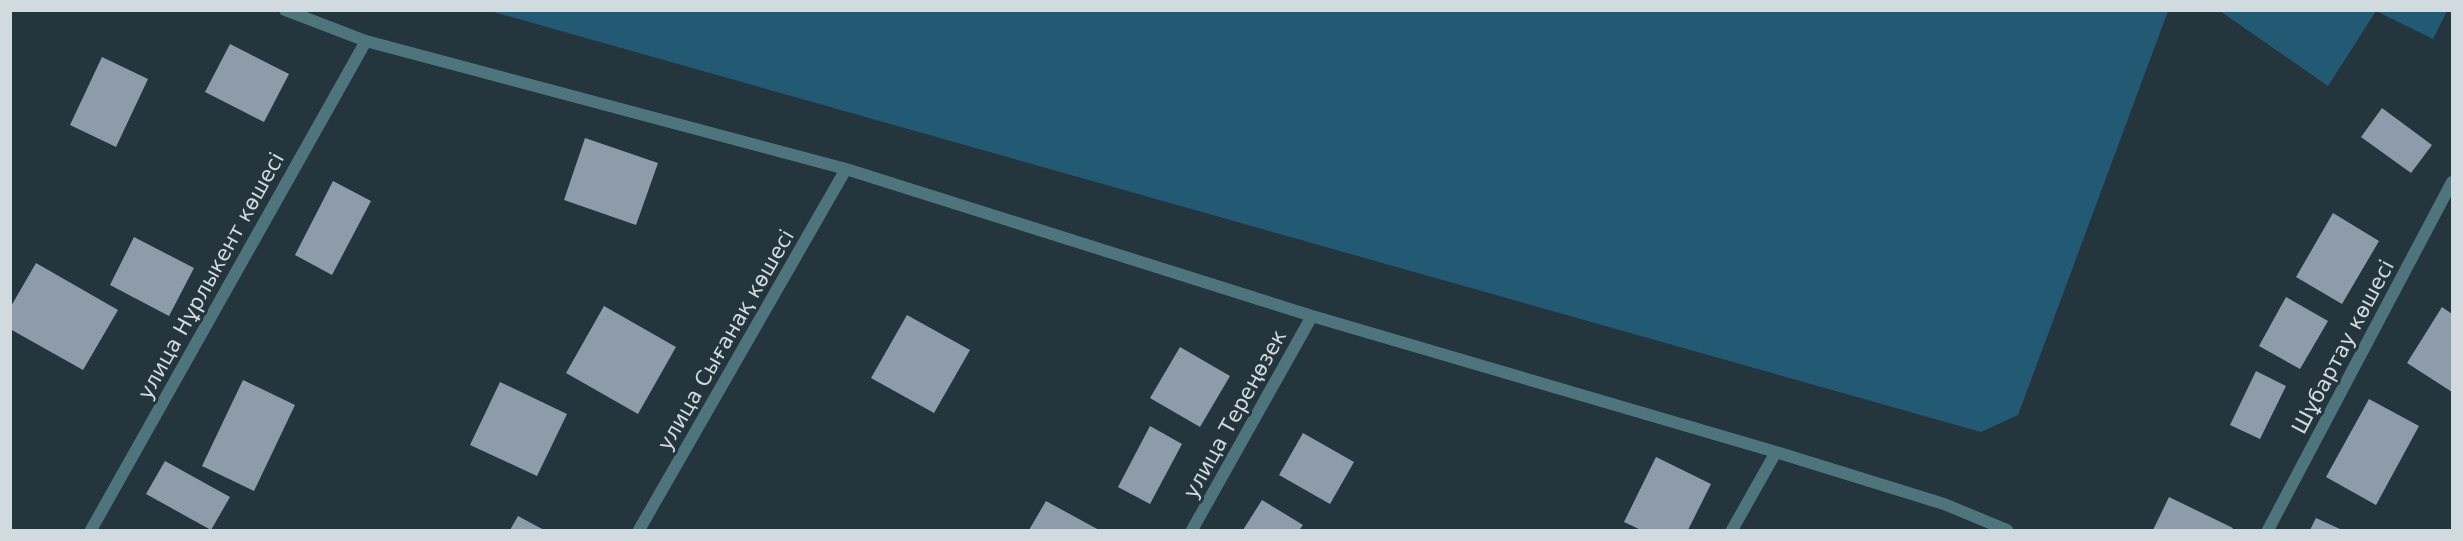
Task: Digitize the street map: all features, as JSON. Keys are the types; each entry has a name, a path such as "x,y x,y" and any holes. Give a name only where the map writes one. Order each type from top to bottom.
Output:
{"street":[{"path":"285,10 366,41 846,169 1312,316 1776,452 1944,504 2007,531"},
{"name":"улица Нұрлыкент көшесі","path":"91,531 366,41"},
{"name":"улица Сығанақ көшесі","path":"639,531 846,169"},
{"name":"Шұбартау көшесі","path":"2268,531 2452,182"},
{"name":"улица Тереңөзек","path":"1192,531 1312,316"},
{"path":"1732,531 1776,452"}],"shaded area":[{"path":"2168,10 2018,415 1981,432 490,11"},
{"path":"2220,11 2376,11 2328,86"},
{"path":"2376,11 2447,11 2433,39"}],"building":[{"path":"230,44 289,74 264,122 205,92"},
{"path":"102,57 148,79 116,147 70,125"},
{"path":"2382,108 2432,145 2411,173 2361,137"},
{"path":"585,138 658,163 636,225 564,200"},
{"path":"333,181 371,201 332,275 295,255"},
{"path":"2333,213 2379,241 2342,304 2296,277"},
{"path":"134,237 194,268 169,316 110,285"},
{"path":"36,263 118,310 83,370 10,329 10,308"},
{"path":"2286,297 2328,321 2300,369 2259,346"},
{"path":"604,306 676,347 638,414 566,373"},
{"path":"2442,307 2452,314 2452,392 2407,363"},
{"path":"907,315 970,350 934,413 871,378"},
{"path":"1180,347 1230,376 1200,427 1150,398"},
{"path":"2256,371 2286,386 2260,439 2230,425"},
{"path":"243,380 295,405 254,491 202,466"},
{"path":"500,382 567,414 537,476 470,445"},
{"path":"2369,399 2419,426 2376,505 2326,477"},
{"path":"1150,426 1182,444 1150,504 1118,487"},
{"path":"1303,433 1354,462 1330,504 1279,475"},
{"path":"1656,457 1711,484 1688,530 1641,530 1624,522"},
{"path":"165,461 230,497 211,530 146,494"},
{"path":"2169,497 2233,528 2232,530 2153,530"},
{"path":"1262,500 1303,525 1299,530 1243,530"},
{"path":"1046,501 1099,530 1029,530"},
{"path":"518,516 544,530 510,530"},
{"path":"2316,518 2342,530 2310,530"}]}
